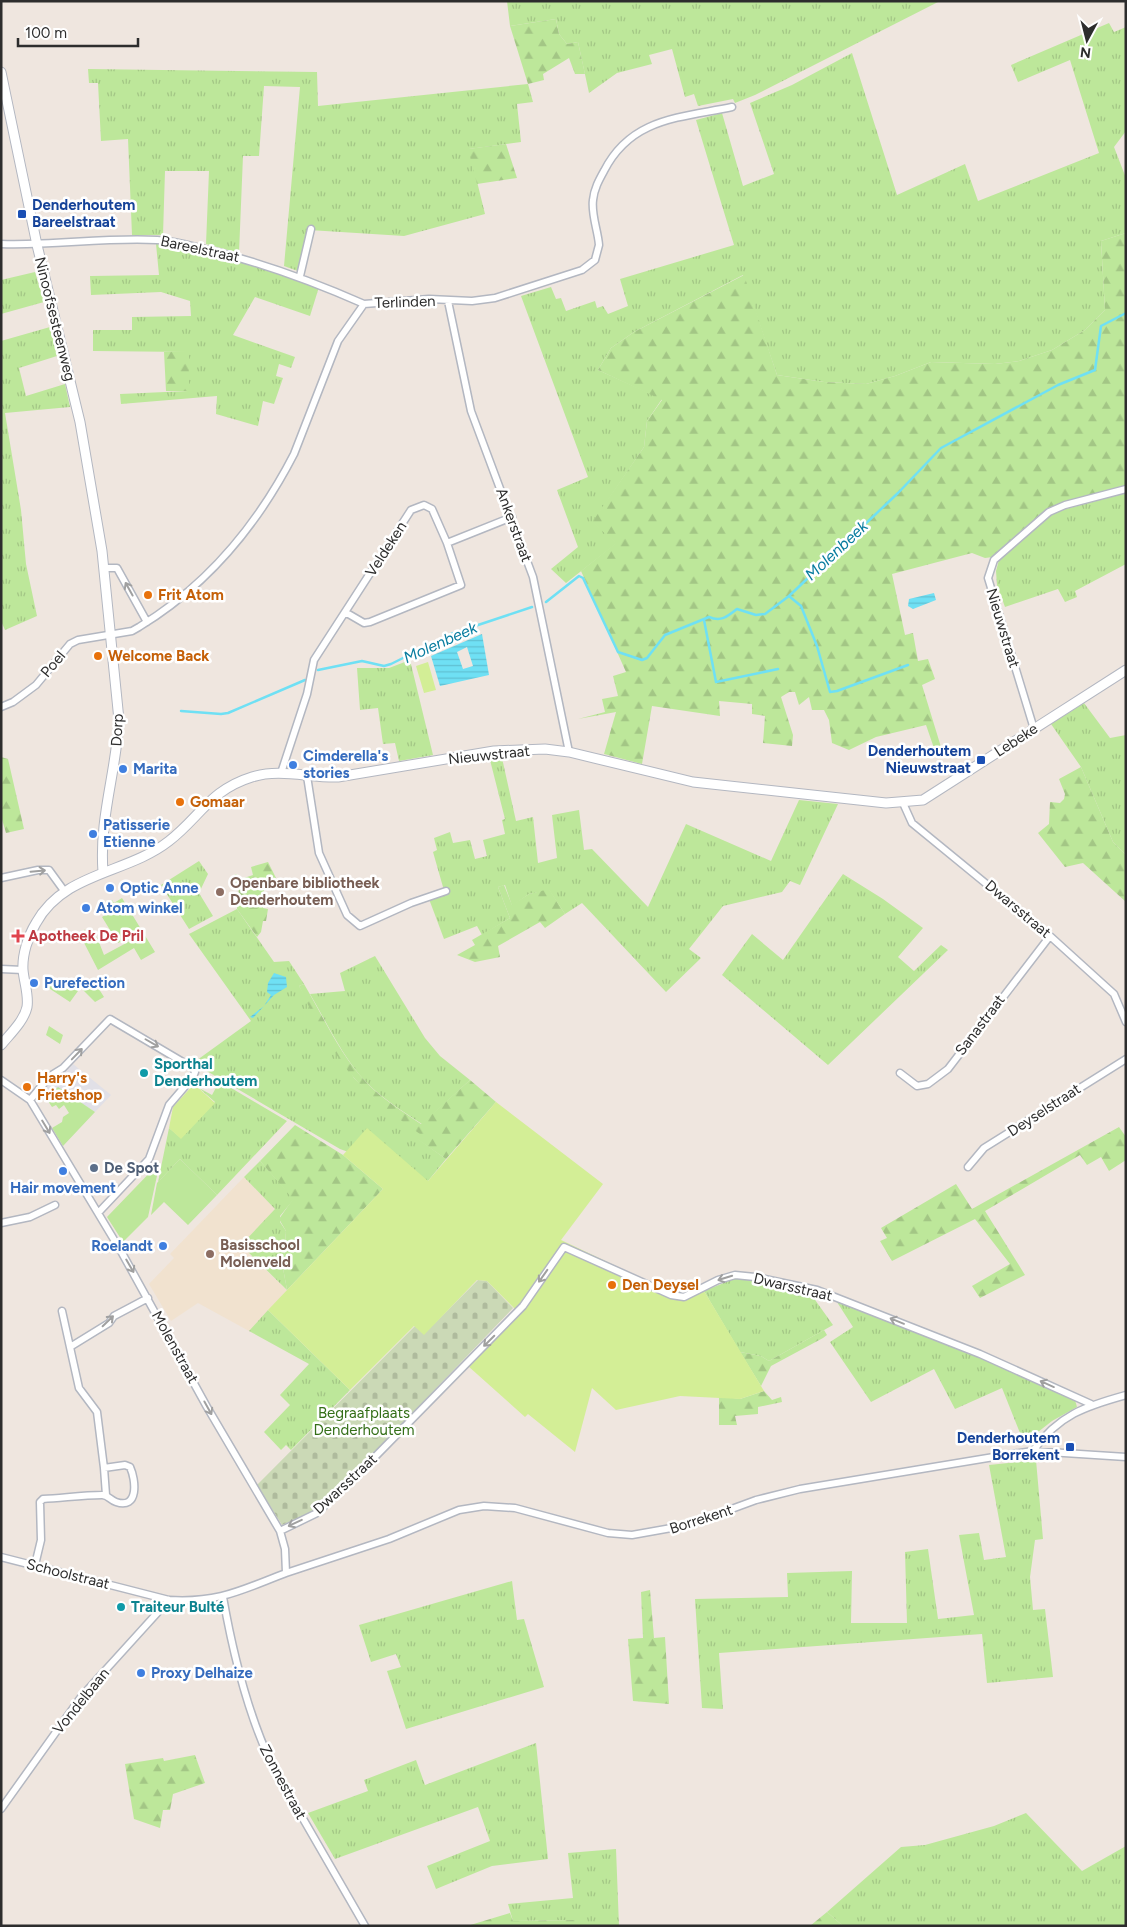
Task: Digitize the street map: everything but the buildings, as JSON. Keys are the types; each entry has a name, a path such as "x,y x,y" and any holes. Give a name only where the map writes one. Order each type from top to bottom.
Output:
{"street":[{"name":"Ninoofsesteenweg","path":"1,72 37,246 80,422 104,568 111,634"},
{"name":"Terlinden","path":"111,634 132,630 147,622 204,577 235,546 254,522 294,454 338,341 364,304 429,299 448,301 495,298 549,282 592,265 599,252 599,245 592,199 596,186 612,156 625,140 656,124 732,107"},
{"path":"300,276 311,229"},
{"name":"Bareelstraat","path":"1,244 37,246 61,242 172,241 256,262 300,276 364,304"},
{"name":"Ankerstraat","path":"448,301 471,411 533,577 569,752"},
{"name":"Nieuwstraat","path":"1034,729 988,578 994,560 1049,512 1065,505 1126,489"},
{"name":"Veldeken","path":"281,773 307,694 314,660 345,612 411,510 424,505 432,509 462,585 370,622 364,623 345,612"},
{"path":"447,543 512,517"},
{"path":"104,568 117,568 147,622"},
{"name":"Poel","path":"1,707 13,702 36,685 70,644 111,634"},
{"name":"Dorp","path":"103,872 102,840 104,811 118,742 119,720 111,634"},
{"name":"Lebeke","path":"903,803 923,800 1126,670"},
{"name":"Nieuwstraat","path":"103,872 148,854 169,841 208,801 230,786 251,777 281,773 338,777 516,749 569,752 693,782 903,803"},
{"path":"307,776 322,864 347,916 353,921 360,926 411,903 446,891"},
{"name":"Dwarsstraat","path":"903,803 912,823 1050,936 1114,994 1126,1022"},
{"path":"1,878 38,870 49,870 65,892"},
{"path":"1,1045 19,1022 27,1007 23,970 25,953 35,923 47,908 65,892 103,872"},
{"name":"Sanastraat","path":"900,1073 917,1086 928,1084 948,1069 1050,936"},
{"path":"1,969 23,970"},
{"path":"30,1100 50,1076 63,1068 110,1019 193,1068 195,1072 193,1077 169,1105 149,1159 98,1212"},
{"name":"Deyselstraat","path":"968,1168 984,1148 1126,1058"},
{"name":"Molenstraat","path":"1,1080 30,1100 148,1298 207,1407 280,1531 285,1549 286,1573"},
{"path":"1,1223 30,1217 55,1205"},
{"name":"Dwarsstraat","path":"280,1531 317,1513 359,1473 523,1306 564,1247 671,1295 684,1297 718,1280 735,1275 755,1277 817,1290 980,1354 1091,1404"},
{"path":"70,1347 109,1323 114,1316 148,1298"},
{"path":"62,1311 79,1388 97,1412 106,1495"},
{"path":"1034,1450 1046,1432 1091,1404 1126,1396"},
{"name":"Borrekent","path":"286,1573 388,1539 468,1508 484,1506 515,1508 608,1533 632,1535 688,1526 756,1500 800,1489 1034,1450 1126,1457"},
{"path":"35,1566 41,1540 40,1502 43,1499 106,1495 117,1503 126,1503 132,1499 135,1492 134,1475 130,1467 125,1465 104,1468"},
{"name":"Schoolstraat","path":"1,1557 169,1600 196,1601 223,1597"},
{"path":"223,1597 286,1573"},
{"name":"Zonnestraat","path":"223,1597 235,1660 261,1741 272,1765 365,1926"},
{"name":"Vondelbaan","path":"1,1809 81,1697 169,1600"}],"shaded area":[{"path":"73,1064 111,1095 95,1112 58,1088 46,1098 42,1092 53,1080 57,1082"},
{"name":"Basisschool Molenveld","path":"244,1177 275,1209 249,1254 287,1290 249,1331 198,1303 171,1321 149,1284 174,1258 170,1254"}],"green space":[{"path":"507,1 940,1 755,95 735,103 733,99 698,106 694,94 685,97 672,49 649,55 652,64 617,73 589,93 578,42 567,44 559,34 556,19 510,26"},
{"path":"556,19 559,34 567,44 578,42 585,74 575,74 569,58 543,74 544,80 528,84 510,26"},
{"path":"1109,23 1114,32 1126,27 1126,131 1114,147 1126,178 1126,233 1101,241 1105,310 1085,330 1052,350 1019,361 995,364 931,362 895,376 866,384 824,382 777,375 743,275 634,332 611,348 598,370 662,399 647,421 644,447 593,522 617,543 566,583 551,569 578,547 557,490 588,477 521,296 551,287 556,299 561,298 566,311 595,301 597,308 603,306 608,314 628,306 620,279 734,245 696,120 722,113 743,186 774,174 750,103 792,85 852,53 897,195 965,164 978,201 1099,153 1070,60 1018,82 1011,65"},
{"path":"88,69 317,72 318,106 528,84 533,102 517,104 521,142 469,149 485,214 404,236 309,230 298,271 284,266 300,87 264,86 259,156 243,156 239,253 206,244 209,171 165,171 163,235 132,235 128,139 101,141 98,83 89,83"},
{"path":"506,144 517,178 477,184 468,149"},
{"path":"1126,233 1126,486 1052,507 1020,532 993,557 985,558 972,553 892,574 905,635 913,633 918,661 928,659 935,679 922,685 941,747 935,751 926,725 876,737 849,750 832,743 829,720 824,710 812,710 809,697 799,705 795,692 789,692 781,697 793,735 792,746 763,743 765,716 752,714 752,704 719,701 720,716 652,706 642,764 604,754 616,712 578,719 605,712 602,699 618,696 613,676 626,672 581,571 616,543 592,522 644,447 647,421 662,400 598,370 611,348 634,332 744,275 777,375 824,382 866,384 895,376 931,362 995,364 1019,361 1052,350 1085,330 1105,310 1101,241"},
{"path":"156,244 198,251 239,261 319,287 310,316 255,297 233,335 295,357 291,368 279,364 276,376 283,378 274,404 263,401 258,426 216,414 217,396 121,404 120,394 188,391 189,352 93,351 93,330 132,330 132,317 191,316 190,301 161,292 91,295 90,276 159,275"},
{"path":"35,272 44,302 1,314 1,280"},
{"path":"50,327 57,356 19,368 26,396 65,384 70,407 5,413 21,510 26,564 37,616 5,630 1,621 1,341"},
{"path":"189,351 189,391 166,391 164,352"},
{"path":"1126,493 1126,564 1075,591 1077,597 1065,602 1058,589 1005,607 997,585 996,571 999,560 1009,550 1047,516 1062,510"},
{"path":"410,660 433,755 399,761 395,743 383,744 378,708 360,710 357,668 389,668"},
{"path":"428,662 436,690 424,693 416,666"},
{"path":"1084,703 1110,738 1126,735 1126,855 1113,842 1081,767 1051,724"},
{"path":"1,757 8,759 24,829 6,833 1,816"},
{"path":"502,758 516,821 533,817 538,863 557,858 552,815 579,810 584,850 592,849 648,907 686,824 771,861 799,800 838,804 800,885 790,881 782,892 723,906 689,949 701,958 666,992 582,903 565,914 549,890 529,894 512,906 505,885 498,887 510,918 482,935 477,926 444,939 429,899 445,894 433,852 437,850 434,838 450,832 453,843 470,840 475,859 487,856 483,840 505,834 502,820 505,819 490,760"},
{"path":"1081,767 1113,842 1126,855 1126,902 1083,863 1065,867 1038,833 1049,824 1050,802 1060,803 1064,799 1065,794 1059,779"},
{"path":"199,861 208,874 199,893 213,916 189,929 161,885"},
{"path":"268,862 276,878 267,882 262,896 263,908 268,909 266,921 263,921 261,932 257,937 237,909 239,886 232,876 236,874 241,879 253,875 251,867"},
{"path":"843,874 883,899 923,928 898,957 914,971 941,945 948,950 828,1065 722,975 752,934 783,960"},
{"path":"504,885 512,905 529,894 549,889 565,914 545,928 540,922 498,946 500,957 475,962 457,955 475,945 472,940 510,918 498,887"},
{"path":"122,898 155,952 141,960 134,948 98,970 79,933 83,937 85,936 84,929 91,941 97,937 104,955 130,941 128,938 118,943 102,917 108,913 104,908 109,905 108,903 112,900 114,903"},
{"path":"237,909 274,962 289,961 304,984 299,986 354,1078 373,1097 421,1134 418,1139 446,1159 428,1181 340,1149 193,1063 251,1021 189,934"},
{"path":"375,956 425,1038 440,1056 470,1080 422,1124 379,1094 358,1073 310,994 345,991 340,973"},
{"path":"46,980 68,989 71,984 78,991 70,1002 44,985"},
{"path":"79,984 97,986 104,997 95,1002"},
{"path":"304,984 340,1048 366,1082 392,1104 421,1124 470,1080 496,1102 446,1159 417,1139 420,1134 378,1102 347,1069 331,1047 311,1010 299,986"},
{"path":"49,1026 63,1035 60,1044 46,1035"},
{"path":"206,1073 287,1121 217,1195 180,1159 158,1182 169,1128 181,1138 215,1102 199,1088 212,1095 219,1082"},
{"path":"194,1084 215,1103 181,1139 169,1128 173,1107"},
{"path":"58,1087 95,1112 63,1146 52,1128 62,1122 63,1117 69,1113 64,1105 59,1109 56,1105 52,1107 46,1098"},
{"path":"496,1102 603,1184 561,1240 671,1292 681,1294 701,1286 764,1391 740,1399 680,1396 616,1410 592,1388 575,1452 528,1414 525,1417 468,1366 520,1314 487,1281 477,1280 424,1335 414,1326 350,1390 268,1310 383,1189 343,1155 367,1128 428,1181"},
{"path":"295,1125 343,1155 383,1189 287,1290 283,1268 286,1231 279,1219 293,1199 260,1161"},
{"path":"1119,1127 1126,1137 1126,1160 1109,1171 1101,1157 1087,1165 1080,1155 985,1211 1025,1275 980,1298 972,1286 1010,1264 975,1219 892,1261 880,1241 887,1238 881,1228 956,1184 972,1209"},
{"path":"180,1159 217,1195 188,1225 164,1202 151,1215 157,1183"},
{"path":"260,1161 294,1199 280,1216 280,1222 286,1231 283,1268 287,1290 249,1253 252,1251 243,1243 275,1209 244,1177"},
{"path":"160,1162 148,1217 123,1242 107,1217"},
{"path":"736,1278 747,1278 808,1290 833,1325 769,1361 761,1356 740,1352 704,1291"},
{"name":"Begraafplaats Denderhoutem","path":"478,1280 487,1281 513,1308 396,1430 397,1433 315,1511 282,1525 257,1485 415,1326 424,1334"},
{"path":"835,1299 971,1353 1075,1400 1077,1407 1052,1421 1024,1443 1002,1388 955,1409 934,1369 871,1402 830,1342 853,1327"},
{"path":"268,1310 350,1390 291,1450 286,1445 281,1450 264,1432 290,1405 280,1395 309,1364 249,1331"},
{"path":"824,1330 827,1335 823,1338 771,1366 761,1386 740,1352 761,1356 769,1361"},
{"path":"764,1391 772,1400 781,1397 782,1402 758,1407 758,1414 735,1416 737,1425 719,1425 719,1396 740,1399"},
{"path":"1036,1460 1043,1539 1035,1540 1030,1577 1033,1610 1045,1609 1053,1677 987,1683 982,1634 719,1653 723,1709 702,1708 695,1599 788,1597 787,1573 852,1571 851,1623 907,1623 905,1552 928,1549 938,1619 974,1615 959,1535 979,1533 984,1560 1006,1557 989,1465"},
{"path":"512,1581 517,1620 524,1619 544,1687 406,1729 387,1671 401,1667 396,1654 371,1662 359,1625"},
{"path":"650,1590 654,1638 665,1637 669,1704 633,1701 628,1639 643,1638 641,1592"},
{"path":"536,1743 548,1859 492,1866 436,1889 427,1866 490,1841 478,1807 335,1859 308,1813 368,1791 364,1780 416,1760 425,1785"},
{"path":"195,1755 205,1783 173,1794 170,1810 163,1810 160,1828 134,1819 125,1764 163,1758 164,1761"},
{"path":"1026,1813 1082,1871 1126,1846 1126,1926 843,1926 827,1912 901,1847 925,1845 994,1826"},
{"path":"616,1849 619,1926 576,1926 576,1920 513,1921 508,1904 573,1898 568,1853"},
{"path":"827,1912 843,1926 810,1926"},
{"path":"510,1913 513,1921 576,1920 576,1926 467,1926"}],"water":[{"path":"934,593 936,600 913,609 908,606 909,599"},
{"path":"482,634 489,675 440,686 431,656","holes":["467,647 473,666 463,669 457,652"]},
{"path":"274,973 286,977 287,987 274,995 264,1006 271,995 267,992 268,983"},
{"path":"264,1006 253,1018 250,1017"}],"waterway":[{"name":"Molenbeek","path":"546,602 579,576 583,578 618,652 642,660 647,658 665,635 709,617 724,618 737,609 756,615 765,614 789,596 898,493 941,448 1058,385 1095,370 1101,326 1126,313"},
{"path":"789,596 801,606 817,646 830,692 908,665"},
{"name":"Molenbeek","path":"318,670 362,661 384,666 391,664 451,634 532,607"},
{"path":"704,620 716,682 778,669"},
{"name":"Molenbeek","path":"181,711 228,713 305,680"}],"place":[{"name":"Denderhoutem Bareelstraat","path":"22,214"},
{"name":"Frit Atom","path":"148,595"},
{"name":"Welcome Back","path":"98,656"},
{"name":"Denderhoutem Nieuwstraat","path":"981,760"},
{"name":"Cimderella's stories","path":"293,765"},
{"name":"Marita","path":"123,769"},
{"name":"Gomaar","path":"180,802"},
{"name":"Patisserie Etienne","path":"93,834"},
{"name":"Optic Anne","path":"110,888"},
{"name":"Openbare bibliotheek Denderhoutem","path":"220,892"},
{"name":"Atom winkel","path":"86,908"},
{"name":"Apotheek De Pril","path":"18,936"},
{"name":"Purefection","path":"34,983"},
{"name":"Sporthal Denderhoutem","path":"144,1073"},
{"name":"Harry's Frietshop","path":"27,1087"},
{"name":"De Spot","path":"94,1168"},
{"name":"Hair movement","path":"63,1171"},
{"name":"Roelandt","path":"163,1246"},
{"name":"Basisschool Molenveld","path":"210,1254"},
{"name":"Den Deysel","path":"612,1285"},
{"name":"Denderhoutem Borrekent","path":"1070,1447"},
{"name":"Traiteur Bulté","path":"121,1607"},
{"name":"Proxy Delhaize","path":"141,1673"}]}
